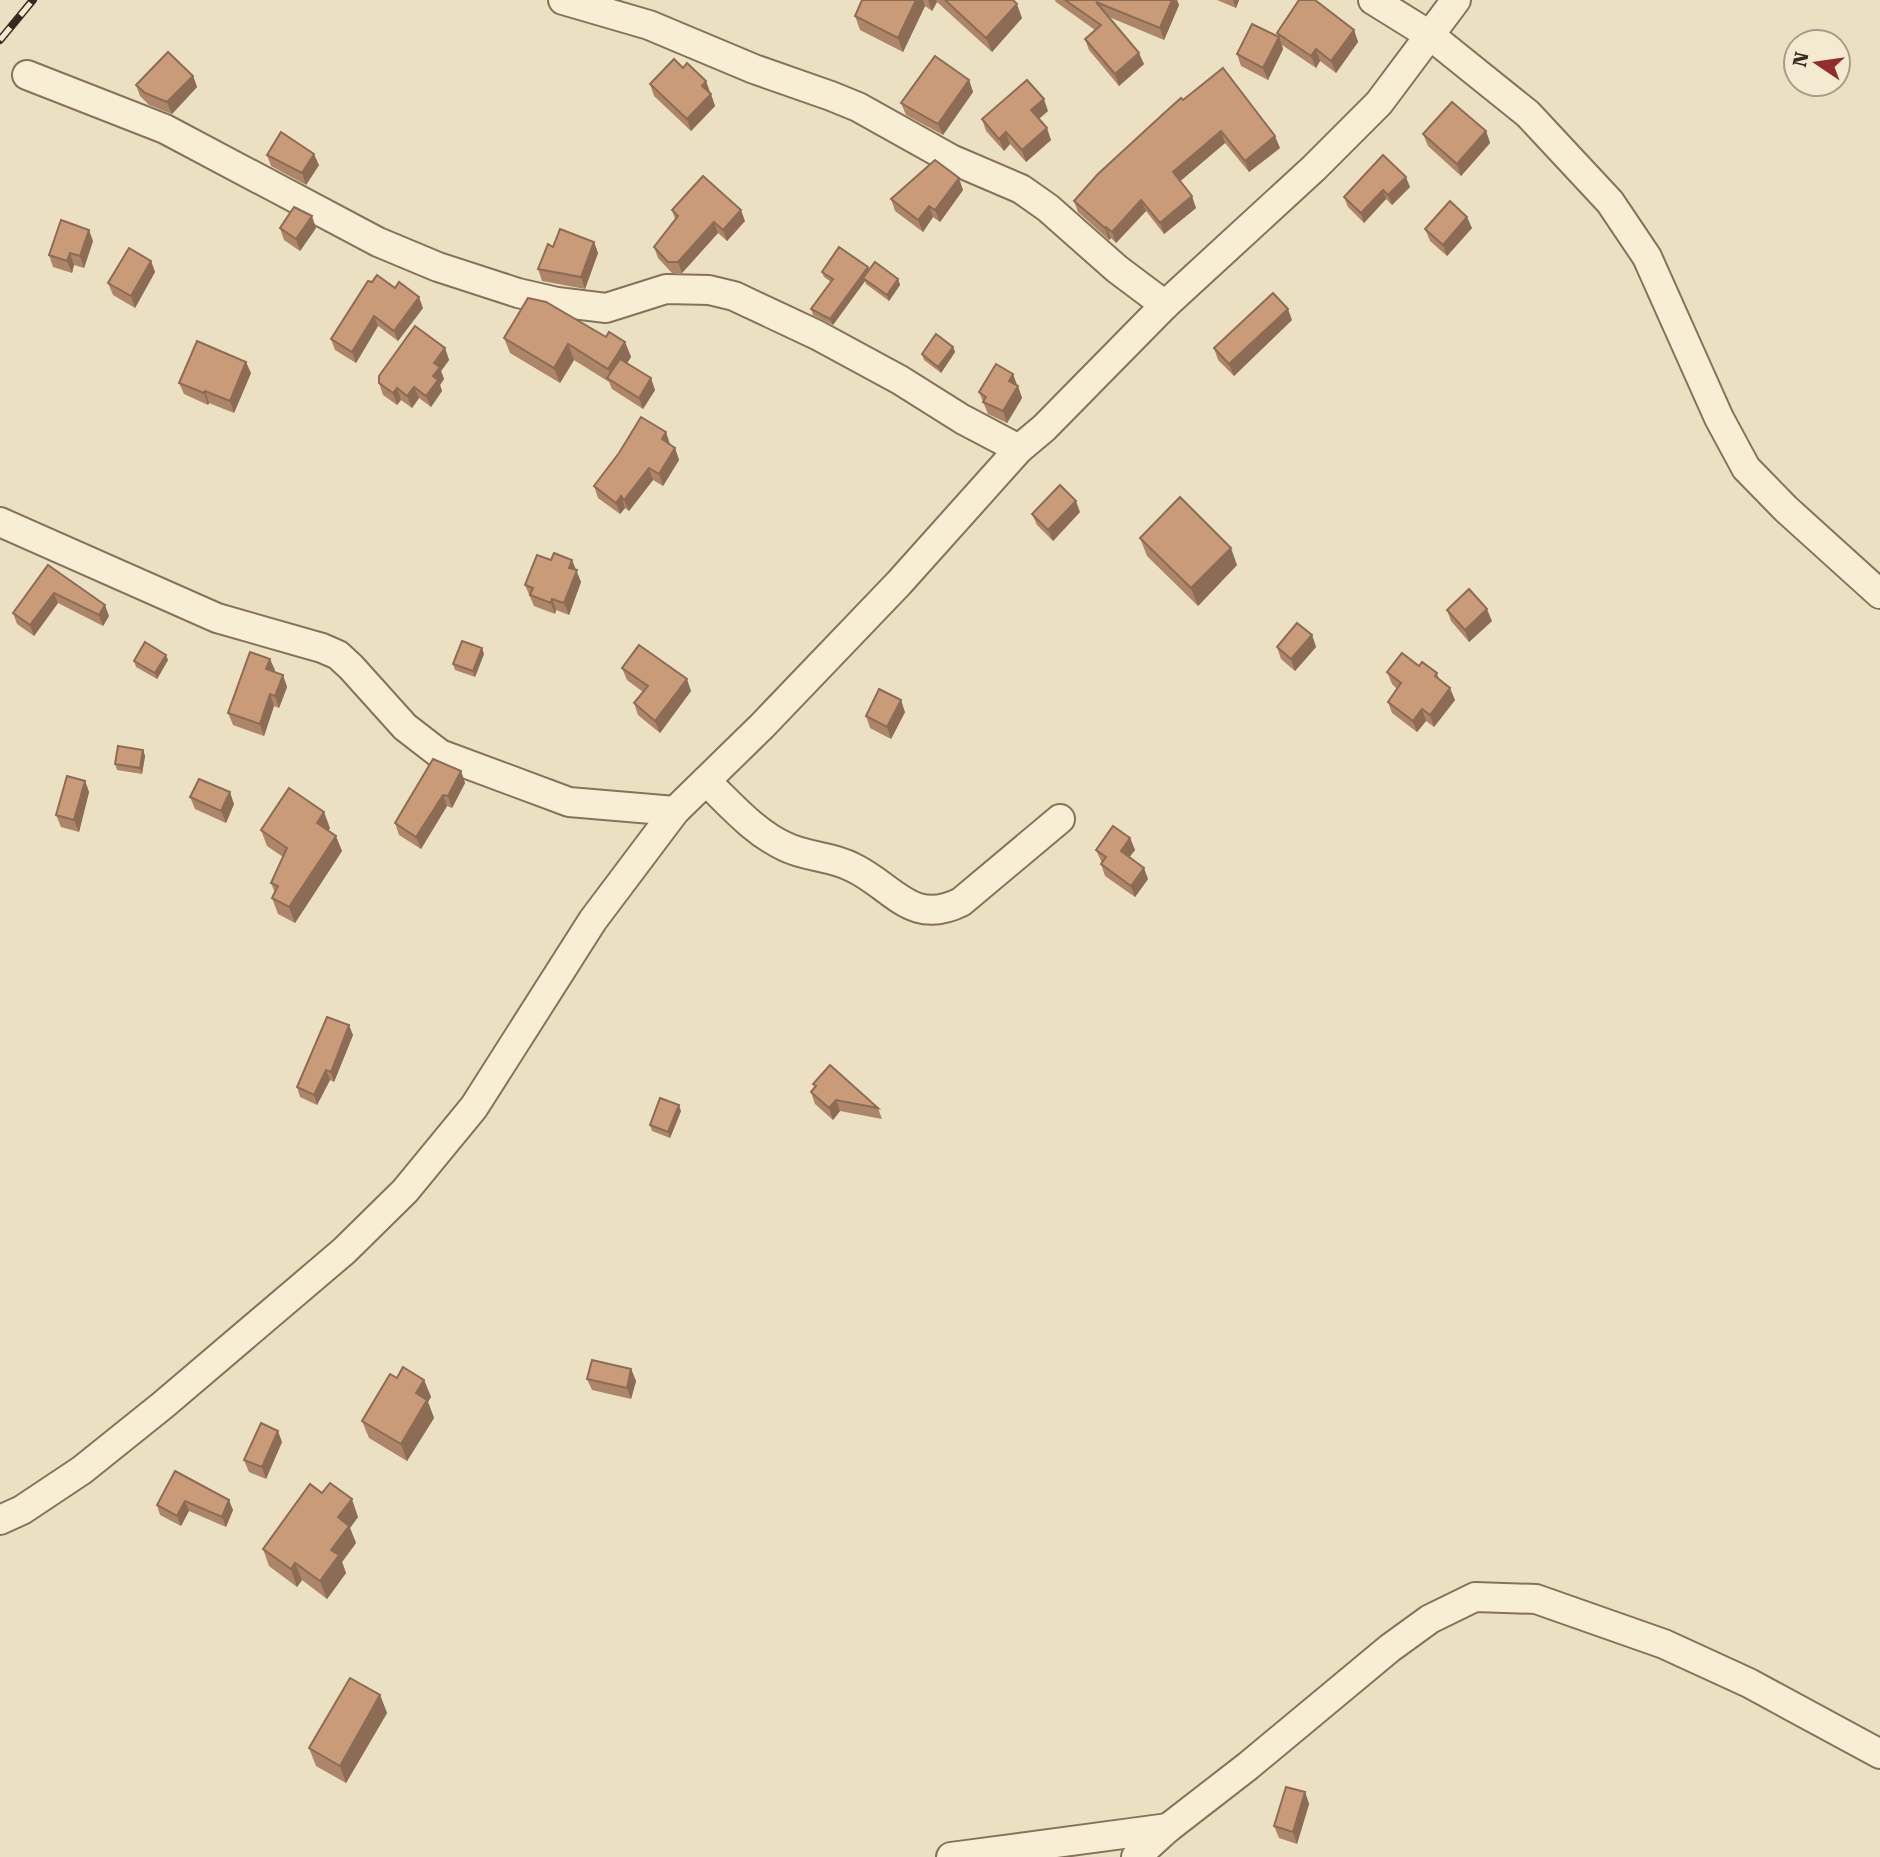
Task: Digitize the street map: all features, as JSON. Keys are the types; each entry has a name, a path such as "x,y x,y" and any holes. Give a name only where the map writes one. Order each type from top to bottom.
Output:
{"street":[{"path":"564,0 649,24 754,69 840,99 951,159 1021,189 1048,208 1117,269 1165,305"},
{"path":"1373,0 1431,36 1528,114 1610,202 1647,257 1719,418 1746,468 1786,509 1880,594"},
{"path":"0,1520 22,1510 82,1470 163,1405 344,1251 405,1191 474,1107 593,920 676,811 899,583 1019,449 1044,428 1165,305 1314,168 1379,103 1456,0"},
{"path":"27,75 165,129 378,242 438,267 518,293 606,309 666,289 709,290 734,296 817,335 1019,449"},
{"path":"0,522 217,618 323,648 338,655 405,727 440,754 569,802 676,811"},
{"path":"706,781 759,831 786,847 854,868 901,900 933,912 946,910 961,902 1059,819"},
{"path":"1136,1857 1390,1648 1430,1619 1475,1597 1536,1599 1664,1644 1749,1684 1880,1754"},
{"path":"951,1857 1168,1828"}],"building":[{"path":"862,0 916,0 898,38 855,16"},
{"path":"945,0 1013,0 1017,4 986,38"},
{"path":"1065,0 1172,0 1160,28 1096,2 1139,53 1115,74 1085,39 1101,25"},
{"path":"1299,0 1315,0 1354,30 1331,61 1316,49 1311,56 1277,33"},
{"path":"1252,24 1279,37 1263,68 1237,54"},
{"path":"168,52 193,76 167,102 145,93 136,85"},
{"path":"935,56 969,80 938,124 901,103"},
{"path":"674,59 683,68 687,63 706,81 702,86 711,94 687,119 650,84"},
{"path":"1223,68 1275,136 1245,161 1221,131 1173,172 1192,196 1160,223 1141,200 1112,232 1074,201 1098,174 1181,98 1183,100"},
{"path":"1027,80 1044,99 1031,110 1047,128 1022,150 1006,132 999,139 982,119"},
{"path":"1452,102 1486,131 1457,164 1423,134"},
{"path":"281,132 314,154 302,173 267,155"},
{"path":"1383,155 1406,177 1388,195 1383,190 1361,213 1344,197"},
{"path":"935,160 959,178 935,210 929,206 918,220 891,199"},
{"path":"703,176 741,210 723,230 714,222 678,262 668,262 654,247 678,216 672,210"},
{"path":"1450,201 1467,217 1443,245 1425,229"},
{"path":"294,207 312,216 296,239 280,228"},
{"path":"61,220 89,230 80,256 70,253 67,261 49,255"},
{"path":"560,229 594,242 581,277 538,269 548,244 553,247"},
{"path":"839,247 868,267 830,319 811,309 833,279 822,272"},
{"path":"129,248 151,261 131,296 108,283"},
{"path":"875,262 898,279 887,295 863,278"},
{"path":"377,275 395,288 399,282 419,297 394,331 374,316 352,352 331,339 368,281 372,282"},
{"path":"1273,293 1288,309 1229,364 1214,348"},
{"path":"528,298 546,302 606,337 609,332 625,342 608,369 568,344 554,368 504,338"},
{"path":"415,326 445,348 434,363 440,367 433,376 438,380 426,396 414,387 407,396 397,388 393,393 379,383 379,376"},
{"path":"936,334 953,347 938,367 922,354"},
{"path":"197,341 246,362 230,401 179,383"},
{"path":"620,359 651,378 639,398 607,378"},
{"path":"996,364 1013,374 1009,381 1018,386 1003,411 983,402 986,397 979,392"},
{"path":"641,417 666,432 662,439 675,448 659,474 649,468 624,500 621,496 616,503 594,486"},
{"path":"1060,485 1076,501 1048,530 1032,514"},
{"path":"1180,497 1231,548 1191,588 1140,538"},
{"path":"554,553 572,560 569,568 577,570 564,603 552,599 551,603 530,595 533,588 525,585 537,555 551,560"},
{"path":"48,565 105,605 99,615 54,593 30,625 13,613"},
{"path":"1469,589 1487,609 1465,630 1447,610"},
{"path":"1297,623 1312,635 1291,659 1277,647"},
{"path":"462,641 482,648 473,671 453,664"},
{"path":"145,642 166,655 155,673 134,661"},
{"path":"639,645 687,679 655,721 634,703 648,686 622,668"},
{"path":"250,652 270,659 266,669 283,675 275,696 270,694 260,724 228,713"},
{"path":"1402,653 1419,666 1422,662 1437,673 1435,676 1450,688 1430,715 1422,709 1413,721 1388,702 1401,683 1387,672"},
{"path":"879,689 901,700 887,727 866,716"},
{"path":"118,746 143,750 140,768 115,764"},
{"path":"433,759 461,771 448,796 443,795 416,837 395,823"},
{"path":"67,776 85,781 74,820 56,815"},
{"path":"199,779 230,792 221,811 190,797"},
{"path":"289,788 324,812 317,823 336,836 289,907 272,898 278,886 271,883 287,848 261,830"},
{"path":"1113,826 1130,838 1121,851 1144,868 1131,886 1101,864 1106,857 1096,850"},
{"path":"327,1017 349,1025 331,1072 326,1070 314,1095 297,1087"},
{"path":"830,1065 878,1108 836,1100 829,1108 811,1092 816,1086 813,1084"},
{"path":"660,1098 679,1105 668,1132 650,1125"},
{"path":"592,1360 631,1369 627,1388 587,1379"},
{"path":"403,1367 424,1380 416,1393 427,1400 401,1444 362,1421 390,1374 397,1378"},
{"path":"261,1423 278,1431 262,1467 244,1460"},
{"path":"175,1471 229,1500 222,1517 185,1501 177,1516 157,1505"},
{"path":"330,1483 352,1499 338,1517 349,1526 331,1550 339,1555 320,1581 295,1563 291,1569 263,1549 310,1484 322,1493"},
{"path":"350,1678 380,1695 340,1766 309,1748"},
{"path":"1286,1787 1305,1792 1293,1832 1274,1826"}],"railway":[{"path":"0,40 33,0"}]}
